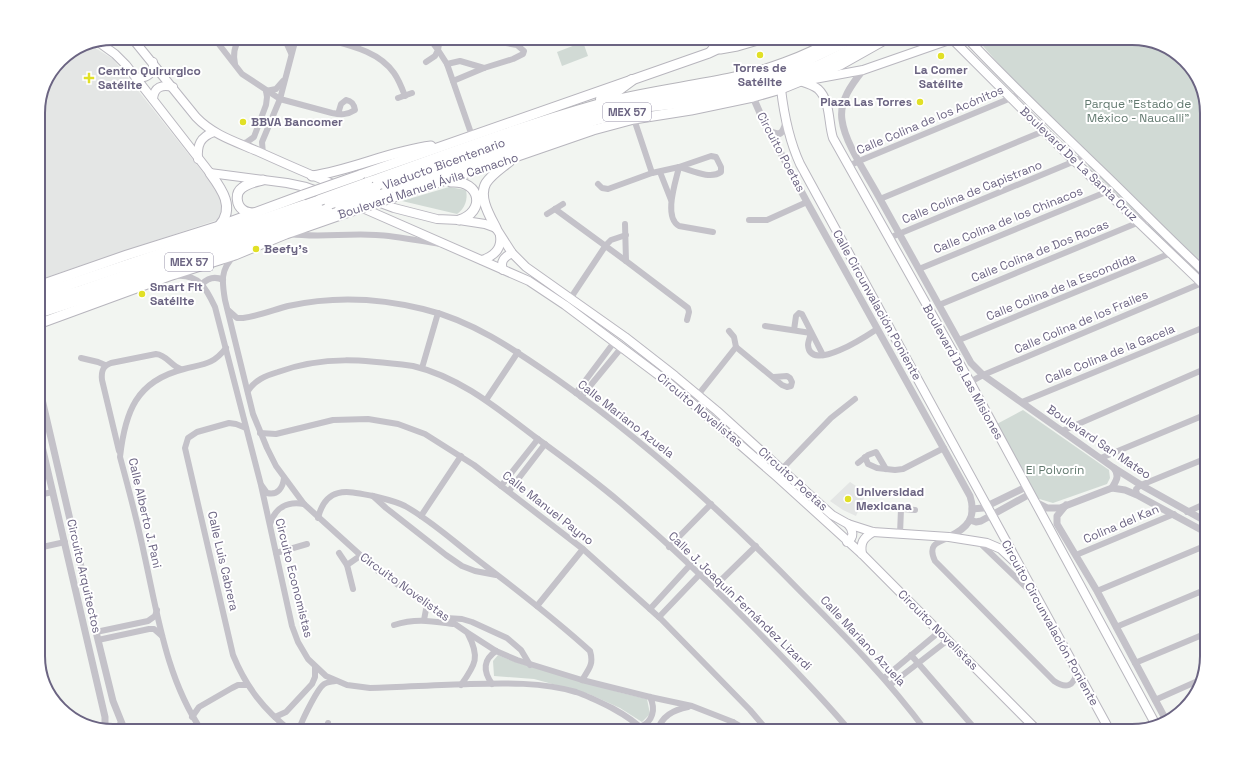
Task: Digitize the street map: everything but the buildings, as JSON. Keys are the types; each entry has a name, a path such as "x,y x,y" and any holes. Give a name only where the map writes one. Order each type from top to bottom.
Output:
{"highway":[{"name":"Boulevard Manuel Ávila Camacho","path":"45,311 343,211 371,185 544,122 597,105 640,94 728,79 759,72 788,62 823,45"},
{"name":"Viaducto Bicentenario","path":"45,302 82,291 275,224 325,201 371,185 597,110 734,85 792,67 838,45"},
{"name":"Boulevard Manuel Ávila Camacho","path":"371,185 595,120 651,106 700,101 738,93 787,78 820,65 859,45"},
{"path":"544,122 613,94 632,80"},
{"name":"MEX 57","path":"45,293 325,201"}],"main road":[{"path":"138,45 201,122 214,132 312,176 394,208 437,219 459,220 485,224 498,232"},
{"name":"Boulevard Manuel Ávila Camacho","path":"45,284 219,226 303,195 371,185 448,144 708,52 716,45"},
{"name":"Boulevard Manuel Ávila Camacho","path":"45,321 169,276 235,255 343,211 439,183 593,130 634,119 691,110 752,97 781,89 853,59 876,45"},
{"path":"800,81 863,70 936,45"},
{"name":"Boulevard De La Santa Cruz","path":"959,45 1075,162 1200,282"},
{"name":"Boulevard De La Santa Cruz","path":"974,45 1020,93 1200,267"},
{"path":"104,46 115,54 136,77 221,188 227,202 226,214 219,226"},
{"path":"136,77 145,77 150,74 153,67 153,62"},
{"name":"Boulevard De Las Misiones","path":"800,81 813,86 822,94 826,102 833,138 970,382 1154,721"},
{"path":"153,99 157,88 163,86 173,87"},
{"name":"Calle Circunvalación Poniente","path":"781,89 786,122 792,144 800,164 991,515"},
{"path":"198,158 199,143 204,137 214,132"},
{"path":"312,176 334,172 417,148 448,144"},
{"path":"482,260 492,256 500,245 498,232 484,199 485,185 490,178 512,158"},
{"path":"210,173 287,183 306,187 375,213 446,245"},
{"path":"256,213 248,213 239,206 237,194 240,189 245,186 263,180"},
{"path":"439,183 462,182 468,184 474,191 477,200 474,210 467,217 459,220"},
{"name":"Circuito Poetas","path":"498,232 512,253 534,275 625,337 698,395 832,515 848,524 873,532 949,537 987,544 1001,549 1017,564"},
{"name":"Circuito Novelistas","path":"446,245 529,282 548,293 615,341 669,383 776,476 862,554 1031,724"},
{"path":"503,270 503,259 512,253"},
{"name":"Circuito Circunvalación Poniente","path":"991,515 1106,724"},
{"path":"848,524 853,533 848,542"},
{"path":"862,554 861,544 863,539 873,532"}],"street":[{"path":"219,45 246,78 280,100 338,114 350,114 355,110 354,105 350,101 346,100 341,104 338,114"},
{"path":"236,45 234,51 236,67"},
{"path":"287,45 291,53"},
{"path":"263,154 262,142 280,100 294,45"},
{"path":"346,45 367,51 377,57 393,72 405,96"},
{"path":"434,45 447,64 472,136"},
{"path":"426,62 435,56 439,45"},
{"path":"453,81 484,68 520,57 524,54 524,51 517,45"},
{"path":"447,64 460,61 484,68"},
{"name":"Boulevard De Las Misiones","path":"863,70 845,97 841,118 846,134 859,161 972,364 983,375"},
{"path":"266,91 276,89 285,79"},
{"path":"241,144 254,137 267,101 266,91"},
{"path":"398,98 412,93"},
{"name":"Calle Colina de los Acónitos","path":"849,166 1012,98 1020,93"},
{"name":"Circuito Poetas","path":"752,97 807,202 970,496 972,509 970,520"},
{"path":"830,120 841,118"},
{"path":"634,119 652,173"},
{"path":"768,129 775,134 780,134 783,131 786,122"},
{"path":"880,199 1044,131"},
{"name":"Calle Colina de Capistrano","path":"889,238 1075,162 1085,155"},
{"path":"598,184 602,188 608,189 652,173 679,167 711,156 716,157 719,161 721,172 717,175 710,176 679,167"},
{"path":"671,200 679,167"},
{"path":"660,172 671,200 675,224 713,232"},
{"name":"Calle Colina de los Chinacos","path":"919,269 1106,192"},
{"path":"748,220 767,220 807,202"},
{"path":"547,214 563,204"},
{"path":"555,209 606,245 688,308 689,312 687,320"},
{"name":"Calle Colina de Dos Rocas","path":"939,305 1149,218"},
{"path":"625,224 626,261"},
{"name":"Circuito Novelistas","path":"286,234 311,236 345,234 377,235 446,245"},
{"path":"570,299 606,245 611,240 626,235"},
{"name":"Calle Colina de la Escondida","path":"959,340 1171,253"},
{"name":"Circuito Novelistas","path":"235,255 228,262 222,280 225,300 253,414 260,433 284,478 304,504 318,518 378,571 455,625 496,651 530,664 582,680 692,706 737,724"},
{"path":"169,276 181,275 192,278 202,284 211,278 218,278 222,280"},
{"name":"Circuito Economistas","path":"202,284 215,307 226,348 261,485 295,635 301,648 315,667 326,676 357,687 370,688 492,684 537,685 574,692 592,698 618,712 635,724"},
{"name":"Calle Colina de los Frailes","path":"970,382 983,375 1200,288"},
{"name":"Calle Mariano Azuela","path":"228,310 237,318 243,318 299,304 336,299 381,301 422,308 459,320 480,330 518,352 582,397 661,460 711,504 756,546 890,684 919,724"},
{"path":"867,310 877,304"},
{"path":"422,368 438,313"},
{"path":"794,330 796,316 799,313 802,314 823,356 832,354 877,329"},
{"path":"765,326 811,333"},
{"name":"Calle Colina de la Gacela","path":"1022,402 1200,329"},
{"path":"729,331 734,337 736,345 774,377 787,387 791,386 792,382 787,376 774,377"},
{"path":"576,393 615,341"},
{"path":"698,395 736,345"},
{"path":"582,397 622,347"},
{"name":"Calle Alberto J. Pani","path":"197,724 178,688 163,637 120,457 125,422 134,402 143,390 181,369 216,360 226,348"},
{"path":"486,400 518,352"},
{"path":"120,457 102,380 101,372 105,365 161,354 172,365 181,369"},
{"path":"81,358 94,360 105,365"},
{"name":"Calle J. Joaquín Fernández Lizardi","path":"248,391 251,385 265,376 288,368 313,362 356,360 385,362 422,368 453,381 486,400 621,503 714,587 801,676 844,724"},
{"path":"1062,431 1200,371"},
{"name":"Boulevard San Mateo","path":"983,375 1114,468 1200,518"},
{"path":"782,469 831,418 855,399"},
{"path":"45,412 96,632 113,701 122,724"},
{"path":"1101,458 1200,417"},
{"name":"Calle Manuel Payno","path":"260,433 276,434 333,420 368,419 398,424 425,434 461,456 584,549 659,617 762,724"},
{"name":"Calle Luis Cabrera","path":"246,428 229,423 197,432 188,438 185,448 234,655 247,685 258,700 283,724"},
{"path":"502,486 538,439"},
{"path":"509,491 545,444"},
{"path":"865,457 868,464 872,466 886,469 903,469 944,448"},
{"path":"858,463 865,457 876,452 886,469"},
{"path":"420,516 461,456"},
{"name":"Circuito Arquitectos","path":"45,458 106,717 105,723"},
{"path":"1137,495 1136,489 1141,485 1200,461"},
{"path":"1035,502 1041,506 1054,508 1066,506 1112,488 1118,473 1114,468"},
{"path":"261,485 267,493 274,494 280,489 284,478"},
{"name":"Boulevard San Mateo","path":"1112,488 1125,490 1137,495 1200,529"},
{"path":"972,509 978,509 1028,491"},
{"path":"1028,491 981,521 976,522 970,520 968,525 962,530 936,543 932,547 931,553 935,561 1054,681 1060,685 1070,685 1074,681 1077,671"},
{"path":"45,494 53,492"},
{"path":"318,518 322,503 329,497 346,492 354,492 394,501 420,516 498,575 590,651 592,659 591,666 582,680"},
{"path":"373,496 386,508 462,566 475,571 498,575"},
{"path":"270,526 274,514 282,507 293,503 304,504"},
{"path":"669,547 711,504"},
{"path":"1066,506 1059,513 1056,521 1097,592 1164,716"},
{"path":"1187,512 1200,506"},
{"path":"891,508 915,510"},
{"path":"900,534 901,509"},
{"name":"Colina del Kan","path":"1076,555 1174,514"},
{"path":"45,546 65,542"},
{"path":"979,542 1034,595"},
{"path":"276,553 307,544"},
{"path":"714,587 756,546"},
{"path":"1097,592 1200,548"},
{"path":"536,606 584,549"},
{"path":"339,553 347,564 353,589"},
{"path":"347,564 360,556"},
{"path":"650,609 690,566"},
{"path":"659,617 700,574"},
{"path":"1116,627 1200,592"},
{"path":"424,620 427,604"},
{"path":"96,632 148,621 155,616 157,610"},
{"path":"446,618 462,619 472,622 507,638 521,650 530,664"},
{"path":"394,625 406,621 424,620 455,625"},
{"path":"98,640 149,628 154,629 163,637"},
{"path":"884,678 939,632"},
{"path":"461,685 469,674 475,661 474,647 468,633"},
{"path":"1135,663 1200,637"},
{"path":"890,684 948,640"},
{"path":"492,684 487,676 486,663 491,655 496,651"},
{"path":"911,655 971,724"},
{"path":"275,717 286,712 312,684 315,677 315,667"},
{"path":"301,724 321,687 330,682 337,681"},
{"path":"1155,700 1195,682"},
{"path":"192,717 199,707 238,685 247,685"},
{"path":"646,724 653,713 653,705 650,697"},
{"path":"660,724 668,714 679,708 692,706"}],"shaded area":[{"path":"95,48 113,59 217,190 224,205 222,213 217,220 45,278 45,108 50,87 56,75 65,65 75,56"},
{"name":"Universidad Mexicana","path":"850,482 867,491 856,516 843,510 830,501"}],"green space":[{"path":"575,45 584,45 588,56 562,66 557,52"},
{"name":"Parque \"Estado de México - Naucalli\"","path":"982,45 1132,45 1150,47 1158,50 1166,54 1180,65 1191,79 1195,87 1200,108 1200,265 1018,86"},
{"path":"1089,163 1144,217 1142,219 1088,166"},
{"path":"449,187 466,190 467,197 465,204 457,214 402,201"},
{"path":"1148,223 1151,223 1200,272 1200,277 1149,227"},
{"name":"El Polvorín","path":"1023,410 1109,470 1110,478 1107,484 1053,503 1036,498 995,425"},
{"path":"498,655 515,662 647,699 650,714 642,722 620,708 589,694 534,679 494,676 493,661"}],"place":[{"name":"Torres de Satélite","path":"760,55"},
{"name":"La Comer Satélite","path":"941,56"},
{"name":"Centro Quirurgico Satélite","path":"89,78"},
{"name":"Plaza Las Torres","path":"920,102"},
{"name":"BBVA Bancomer","path":"243,122"},
{"name":"Beefy's","path":"256,249"},
{"name":"Smart Fit Satélite","path":"142,294"},
{"name":"Universidad Mexicana","path":"848,499"}]}
